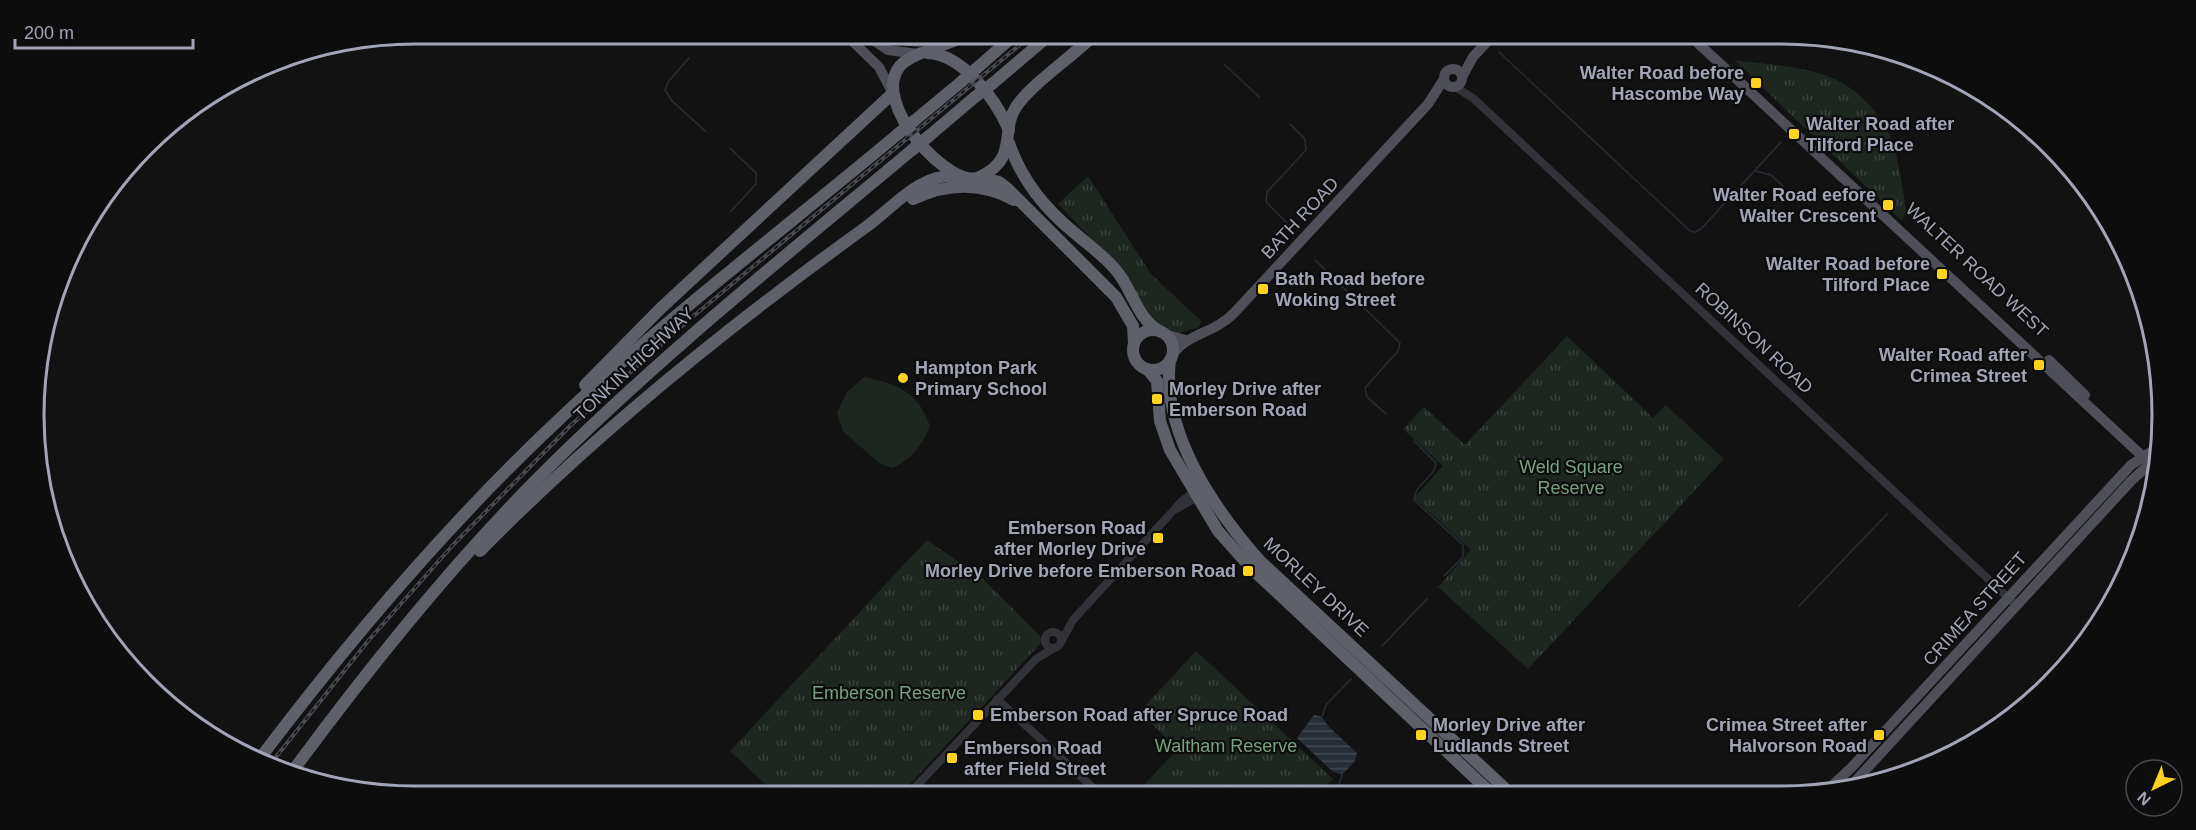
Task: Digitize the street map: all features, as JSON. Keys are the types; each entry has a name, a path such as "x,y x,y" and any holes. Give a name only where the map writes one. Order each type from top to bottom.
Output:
{"highway":[{"path":"950,44 921,53 899,67 894,78 892,93 898,109 915,136 932,155 959,176"},
{"name":"TONKIN HIGHWAY","path":"264,754 398,588 514,463 624,360 1004,44"},
{"name":"TONKIN HIGHWAY","path":"296,767 405,628 464,558 538,478 724,304 1039,44"},
{"path":"980,177 999,161 1009,137 1012,114 1020,102 1084,44"},
{"path":"405,628 541,489 753,309 897,200 934,179 959,176 980,177 999,182 1035,214 1116,297 1133,326 1134,356 1147,369 1160,369 1171,358 1173,347 1164,333 1142,317 1116,270 1076,234 1029,186 1018,169 1009,137 992,101 967,74 944,56 921,53"},
{"path":"514,463 660,308 892,93"},
{"path":"883,212 929,191 973,186 1003,194 1035,214"},
{"path":"1134,343 1148,330 1164,333"},
{"name":"MORLEY DRIVE","path":"1171,358 1169,385 1182,439 1218,531 1252,569 1482,786"},
{"name":"MORLEY DRIVE","path":"1147,369 1156,381 1164,437 1201,492 1260,561 1502,786"}],"main road":[{"path":"855,44 879,67 892,93"},
{"path":"879,44 888,50 921,53"},
{"name":"BATH ROAD","path":"1171,358 1186,340 1223,324 1428,104 1455,80 1484,44"},
{"name":"WALTER ROAD WEST","path":"1699,44 2150,458"},
{"name":"WALTER ROAD WEST","path":"1710,44 2150,458"},
{"path":"1164,333 1186,340"},
{"name":"CRIMEA STREET","path":"1836,782 2149,461"},
{"name":"CRIMEA STREET","path":"1858,778 2012,602"}],"street":[{"name":"ROBINSON ROAD","path":"1455,80 2012,602"},
{"path":"916,786 1036,659 1057,645 1073,620 1176,509 1201,492"},
{"path":"1036,659 1047,635 1073,620"},
{"path":"1053,632 1060,636 1057,645"},
{"path":"1045,642 1057,645"},
{"path":"997,699 1091,786"}],"green space":[{"path":"1734,60 1782,66 1824,75 1860,96 1876,113 1893,144 1907,212 1901,220"},
{"path":"1088,176 1151,274 1201,321 1199,327 1162,338 1156,336 1113,261 1058,204"},
{"name":"Weld Square Reserve","path":"1567,336 1653,418 1666,405 1724,459 1528,669 1438,587 1471,550 1414,498 1443,466 1403,429 1424,407 1465,445"},
{"path":"864,377 905,391 919,405 930,426 916,451 893,468 879,463 843,431 837,413 847,392"},
{"path":"1549,436 1560,446 1544,464 1559,448 1570,458 1551,479 1529,458"},
{"name":"Emberson Reserve","path":"927,540 983,579 1044,640 908,786 767,786 730,751"},
{"name":"Waltham Reserve","path":"1196,651 1333,779 1326,786 1143,786 1178,749 1139,712"}],"shaded area":[{"path":"1314,715 1322,717 1329,727 1357,753 1355,761 1342,775 1332,771 1297,738"}],"waterway":[{"path":"1499,52 1690,231 1695,232 1701,229 1781,142"},
{"path":"689,58 668,82 665,90 672,101 705,131"},
{"path":"1224,64 1259,97"},
{"path":"1287,223 1266,202 1267,192 1306,150 1305,139 1290,124"},
{"path":"730,148 756,173 756,184 731,211"},
{"path":"1756,171 1771,175 1783,186"},
{"path":"1315,260 1400,343 1398,351 1365,388 1367,397 1386,414"},
{"path":"1414,441 1436,463 1432,473 1415,494 1414,500 1463,545 1463,557 1444,576"},
{"path":"1799,606 1888,513"},
{"path":"1382,646 1427,599"},
{"path":"1322,717 1326,705 1351,679"},
{"path":"1337,786 1342,775"}],"railway":[{"path":"275,759 368,641 453,545 570,426 690,319 1021,44"}],"place":[{"name":"Walter Road before Hascombe Way","path":"1756,83"},
{"name":"Walter Road after Tilford Place","path":"1794,134"},
{"name":"Walter Road eefore Walter Crescent","path":"1888,205"},
{"name":"Walter Road before Tilford Place","path":"1942,274"},
{"name":"Bath Road before Woking Street","path":"1263,289"},
{"name":"Walter Road after Crimea Street","path":"2039,365"},
{"name":"Hampton Park Primary School","path":"903,378"},
{"name":"Morley Drive after Emberson Road","path":"1157,399"},
{"name":"Emberson Road after Morley Drive","path":"1158,538"},
{"name":"Morley Drive before Emberson Road","path":"1248,571"},
{"name":"Emberson Road after Spruce Road","path":"978,715"},
{"name":"Morley Drive after Ludlands Street","path":"1421,735"},
{"name":"Crimea Street after Halvorson Road","path":"1879,735"},
{"name":"Emberson Road after Field Street","path":"952,758"}]}
